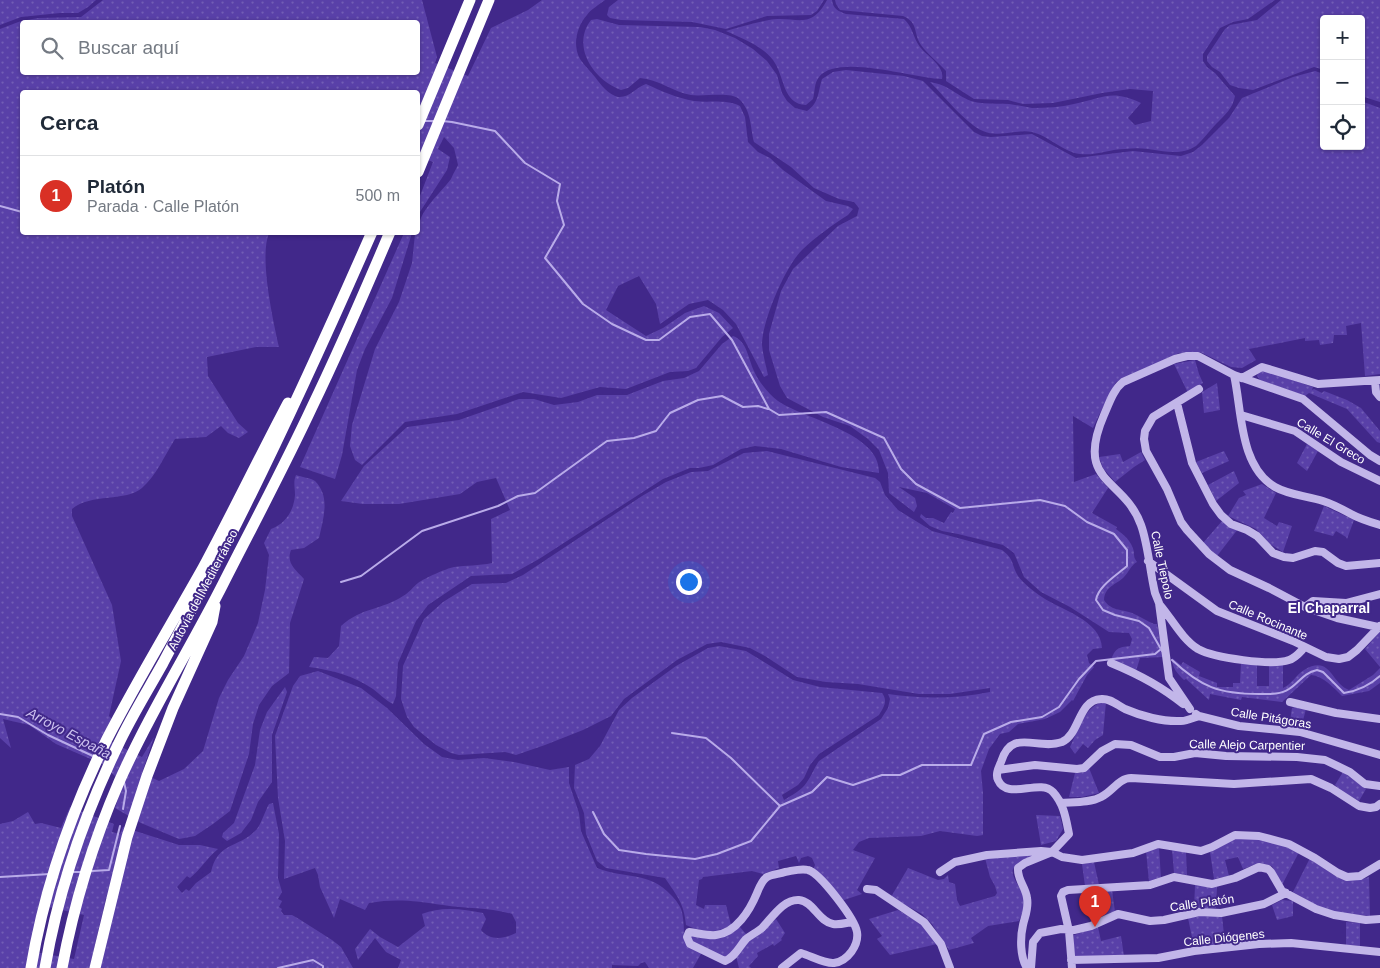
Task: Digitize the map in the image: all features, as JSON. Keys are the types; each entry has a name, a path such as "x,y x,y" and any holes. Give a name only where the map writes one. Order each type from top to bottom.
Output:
{"highway":[{"path":"420,120 470,0"},
{"path":"420,167 489,0"},
{"name":"Autovía del Mediterráneo","path":"45,968 58,908 76,846 113,742 223,550 306,381 371,235"},
{"name":"Autovía del Mediterráneo","path":"63,963 92,851 119,782 133,752 217,596 313,404 389,235"},
{"path":"95,968 127,836 173,708 212,622 217,596"},
{"path":"31,968 46,906 75,813 113,742"}],"street":[{"name":"Calle Tiepolo","path":"1190,709 1169,678 1159,603 1154,593 1142,525 1135,511 1102,476 1096,458 1098,430 1116,388 1123,382 1175,359 1187,356 1203,358 1238,376 1303,399 1370,455 1380,461"},
{"path":"1380,397 1376,392 1377,380 1318,384 1262,367 1238,376 1243,432 1255,466 1268,482 1289,493 1325,502 1352,515 1380,525"},
{"path":"1199,389 1153,418 1145,431 1146,451 1167,489 1181,522 1217,562 1230,570 1305,607 1337,618 1379,627"},
{"path":"1177,403 1192,463 1213,504 1231,524 1247,530 1273,553 1284,557 1293,558 1315,551 1323,552 1346,566 1380,564"},
{"name":"Calle El Greco","path":"1240,415 1294,431 1341,462 1380,481"},
{"name":"Calle Rocinante","path":"1148,561 1217,611 1293,641 1326,657 1339,659 1348,657 1358,650 1379,627"},
{"path":"1305,607 1313,601 1346,603 1380,594"},
{"path":"1159,603 1188,641 1198,649 1213,656 1281,662 1295,658 1304,648"},
{"name":"Calle Pitágoras","path":"1111,663 1139,674 1167,691 1199,716 1239,726 1300,732 1380,754"},
{"path":"1029,968 1024,963 1022,944 1022,927 1028,908 1028,899 1019,879 1018,868 1025,863 1052,852 1069,834 1061,803 1048,788 1042,786 1020,790 1005,788 998,781 998,770 1003,755 1009,746 1020,742 1052,744 1064,741 1070,735 1085,708 1095,700 1107,699 1132,712 1164,720 1182,721 1199,716"},
{"path":"1290,702 1336,713 1380,719"},
{"name":"Calle Alejo Carpentier","path":"998,770 1034,765 1084,768 1102,750 1115,744 1131,745 1160,757 1174,757 1195,753 1325,760 1350,772 1365,784 1380,786"},
{"path":"1061,803 1090,801 1101,798 1124,778 1131,778 1234,784 1311,779 1332,788 1359,806 1370,808 1380,804"},
{"path":"940,872 946,867 964,859 987,855 1041,851 1082,860 1133,853 1158,844 1201,850 1212,847 1235,835 1258,836 1289,844 1347,877 1360,876 1380,864"},
{"path":"1071,964 1069,931 1061,896 1063,892 1068,890 1150,885 1174,877 1212,884 1235,878 1259,867 1268,869 1271,872 1279,888 1316,909 1334,915 1366,920 1380,919"},
{"path":"782,968 802,953 832,963 849,955 857,938 857,931 852,922 838,901 816,875 808,870 795,870 766,877 745,915 734,927 725,933 716,935 690,932 687,937 690,944 725,961 730,959 747,939 761,929 778,910 789,902 799,900 807,903 827,922 835,924 852,922"},
{"path":"867,889 876,890 924,922 941,944 950,968"},
{"name":"Calle Platón","path":"1029,968 1033,942 1040,933 1061,929 1069,931 1090,926 1118,914 1150,921 1164,920 1199,912 1221,913 1264,904 1286,893"},
{"name":"Calle Diógenes","path":"1071,964 1158,958 1194,951 1268,944 1292,944 1380,952"}],"shaded area":[{"path":"0,0 96,0 78,13 21,17 0,25"},
{"path":"103,0 422,0 437,57 435,63 468,76 491,28 528,10 542,0 605,0 584,19 578,30 576,48 580,59 608,92 622,97 646,84 688,100 729,103 740,106 745,117 748,142 758,152 770,158 783,170 826,201 853,209 848,215 802,250 795,258 782,281 770,309 763,335 762,349 768,375 764,377 736,324 723,310 708,300 689,304 660,324 656,304 639,276 618,286 606,310 646,336 663,328 685,313 704,306 719,313 733,328 722,337 696,368 688,371 670,372 626,389 600,387 561,398 523,392 457,414 405,422 362,465 355,460 350,446 352,425 375,349 399,302 412,263 415,235 420,235 421,217 451,179 458,165 454,148 444,137 438,149 450,157 447,170 420,212 420,196 433,162 420,157 420,90 20,90 20,235 268,235 266,244 266,272 279,347 256,347 207,357 208,376 238,423 248,432 239,438 228,433 221,426 206,437 175,439 156,471 142,488 127,495 89,501 72,509 72,516 112,605 121,661 109,716 112,719 103,738 142,757 154,737 142,773 159,781 184,769 203,751 219,698 244,656 258,623 265,590 269,555 264,543 271,529 281,524 291,511 295,495 294,482 296,475 315,481 323,494 324,516 319,538 304,548 291,550 290,555 292,566 304,579 290,623 289,673 272,686 259,705 253,724 249,754 230,811 195,836 179,839 141,823 115,808 120,793 117,778 102,764 56,744 29,725 3,719 11,748 0,738 0,29 20,21 20,75 420,75 420,20 27,20 81,17"},
{"path":"618,0 824,0 817,11 811,15 767,16 726,29 692,22 610,18 607,15 609,7"},
{"path":"827,0 832,0 833,6 836,9 846,14 904,19 920,47 941,70 942,79 877,69 842,67 829,70 817,79 813,99 806,105 792,100 788,95 777,66 763,50 726,31 769,20 808,19 821,10"},
{"path":"835,0 1275,0 1248,19 1233,22 1220,28 1203,54 1203,61 1207,67 1215,73 1235,96 1228,111 1196,146 1178,152 1134,148 1080,154 1074,153 1032,132 995,134 983,131 962,116 930,82 947,87 971,101 1032,108 1064,106 1108,96 1122,96 1141,103 1128,118 1135,125 1151,121 1153,91 1130,89 1053,103 1023,104 1008,100 974,99 946,81 946,71 926,52 919,41 914,25 908,19 903,16 840,10"},
{"path":"1281,0 1380,0 1380,102 1365,97 1365,15 1320,15 1320,69 1314,67 1253,90 1230,85 1220,72 1207,61 1207,56 1225,29 1230,25 1257,20"},
{"path":"597,19 619,25 700,27 715,30 735,38 753,49 767,61 777,75 782,93 787,101 795,108 807,111 816,101 822,79 833,72 846,70 904,76 923,81 974,132 982,136 991,137 1032,134 1076,158 1133,151 1181,156 1193,152 1229,118 1242,98 1293,77 1315,71 1320,73 1320,150 1365,150 1365,102 1380,108 1380,374 1365,376 1361,323 1346,326 1347,335 1334,335 1333,343 1320,345 1319,340 1305,341 1305,338 1249,349 1256,360 1242,368 1231,367 1200,352 1179,353 1116,382 1093,428 1073,416 1074,482 1096,474 1108,488 1092,513 1117,527 1116,529 1131,544 1137,562 1124,577 1106,592 1104,600 1113,608 1132,613 1157,624 1163,657 1140,658 1136,671 1111,660 1118,649 1130,646 1132,639 1129,633 1109,632 1070,607 1041,592 1024,577 1014,553 1003,545 942,531 930,526 920,517 921,514 926,518 933,518 944,523 955,509 927,493 899,487 915,498 917,506 914,512 889,493 888,473 879,450 868,439 850,426 823,417 787,398 780,386 769,350 769,334 781,291 793,269 838,226 857,216 859,208 854,202 839,199 814,188 791,167 754,142 750,119 746,109 739,99 735,97 730,95 691,95 640,78 628,88 621,90 611,85 594,70 584,51 583,40 585,30 591,20"},
{"path":"403,235 411,235 392,298 365,349 357,370 342,455 335,479 300,467"},
{"path":"733,336 738,338 744,346 756,375 764,387 778,401 840,429 855,438 868,448 876,459 879,473 841,467 781,449 755,446 741,449 713,465 690,468 663,479 539,559 512,574 471,576 428,605 416,621 398,663 396,696 393,704 358,680 334,672 309,667 314,657 328,658 339,646 341,626 357,615 395,601 430,576 454,567 492,563 491,519 510,510 496,478 477,482 460,494 399,504 363,504 341,501 364,466 407,427 459,420 519,399 534,399 554,405 578,402 597,395 627,395 663,381 684,378 699,371 722,344"},
{"path":"1195,360 1203,383 1188,393 1174,364"},
{"path":"1263,370 1313,387 1312,390 1314,389 1322,393 1324,391 1361,408 1380,431 1380,443 1347,409 1309,393 1305,396 1260,380 1257,376 1258,372"},
{"path":"1217,383 1220,410 1204,413 1202,392"},
{"path":"1307,444 1318,451 1307,471 1297,463"},
{"path":"767,451 875,478 880,482 885,495 898,510 932,531 1002,550 1011,559 1018,576 1023,582 1042,597 1088,623 1100,638 1102,648 1093,649 1087,655 1089,663 1094,667 1087,675 1073,701 1060,712 1045,719 1018,724 1009,732 1000,734 989,749 981,771 983,835 977,836 940,831 921,836 869,838 859,842 853,850 875,858 857,890 862,894 841,901 813,870 815,865 812,858 808,856 801,858 799,863 796,856 778,861 779,868 763,874 752,871 703,877 699,880 696,905 704,909 705,905 726,905 731,925 720,930 703,930 686,925 682,905 665,878 606,868 597,861 586,834 584,813 574,788 575,765 589,759 600,746 619,710 632,698 676,666 708,648 719,646 746,651 793,680 820,687 882,693 885,701 879,715 819,754 798,785 782,795 784,800 805,785 819,761 881,719 888,708 890,699 888,694 914,697 952,697 990,692 990,688 950,694 919,694 858,684 826,682 797,677 750,648 721,642 707,644 677,660 624,699 611,716 583,730 516,755 505,752 459,755 436,745 414,727 407,717 401,699 403,666 424,619 443,602 472,584 506,583 523,575 666,482 691,472 708,471 744,453"},
{"path":"1224,451 1229,461 1202,473 1196,462"},
{"path":"1141,452 1145,460 1115,482 1103,468 1099,457 1120,454 1123,462"},
{"path":"1234,471 1239,483 1216,501 1208,485"},
{"path":"1262,484 1276,493 1264,518 1277,526 1279,522 1292,526 1283,552 1270,544 1256,529 1228,516 1239,498 1246,495 1243,491"},
{"path":"1324,506 1354,520 1347,539 1336,531 1333,536 1314,531"},
{"path":"1222,521 1238,529 1217,556 1203,543"},
{"path":"1380,631 1380,667 1365,649"},
{"path":"1172,658 1181,665 1183,662 1200,672 1199,676 1217,683 1217,687 1233,687 1233,683 1240,683 1241,663 1257,665 1257,686 1269,686 1269,665 1283,665 1283,688 1304,670 1313,666 1325,668 1343,687 1349,690 1373,675 1380,668 1380,683 1369,691 1342,696 1324,680 1311,675 1282,702 1242,697 1241,700 1210,694 1209,700 1179,675 1174,668"},
{"path":"318,671 361,688 387,708 424,744 442,757 458,760 484,758 550,770 569,767 569,783 579,813 581,831 597,868 646,879 654,882 672,896 681,908 684,922 684,940 702,952 693,968 649,968 645,962 638,966 612,965 612,968 398,968 401,960 386,952 375,938 358,960 355,949 370,929 398,947 425,926 422,914 429,911 452,909 483,913 486,919 481,930 489,936 497,938 507,937 516,933 516,922 512,914 495,910 397,900 369,903 365,910 340,899 334,918 320,887 315,868 284,879 285,841 278,798 275,736 293,686 300,676"},
{"path":"285,687 287,692 272,735 272,782 258,802 251,820 241,833 227,841 222,837 223,833 234,823 255,765 260,730 267,712"},
{"path":"1102,702 1106,702 1103,735 1088,748 1083,744 1075,754 1070,747 1082,721 1091,709"},
{"path":"1297,706 1306,709 1301,728 1289,727 1292,708"},
{"path":"1089,768 1099,793 1082,797 1069,797 1075,773 1081,773"},
{"path":"1343,772 1366,789 1359,801 1335,785"},
{"path":"273,803 279,834 278,878 282,892 278,899 282,901 279,907 282,909 281,911 284,915 292,915 299,919 341,947 353,968 100,968 115,900 106,898 90,966 95,968 0,968 0,824 13,821 28,812 35,824 41,823 61,828 70,807 114,824 112,832 120,834 123,827 179,845 200,845 218,849 194,875 190,878 187,876 177,887 182,893 186,889 189,891 211,872 214,862 224,850 243,840 257,829 269,804","holes":["40,905 84,915 74,959 29,951"]},
{"path":"1036,815 1060,816 1063,829 1056,841 1041,845"},
{"path":"1236,838 1269,841 1299,852 1282,885 1272,866 1259,863 1243,869 1238,857 1225,860 1229,876 1214,879 1210,852"},
{"path":"1159,848 1161,878 1149,882 1146,851"},
{"path":"1172,849 1186,852 1187,875 1174,873"},
{"path":"1041,854 1013,869 1013,876 1023,895 1024,901 1019,921 988,926 971,938 974,943 949,950 932,924 922,914 891,897 908,868 938,880 944,879 948,875 949,882 955,884 957,900 960,906 995,896 997,893 985,858"},
{"path":"1310,858 1331,873 1344,879 1360,880 1369,877 1370,916 1335,913 1317,906 1293,892"},
{"path":"1094,862 1099,885 1085,886 1082,864"},
{"path":"1195,885 1217,887 1216,908 1194,909"},
{"path":"1112,890 1115,912 1091,921 1091,894"},
{"path":"1282,900 1293,901 1293,916 1277,920 1272,905"},
{"path":"898,910 922,924 937,944 890,955 877,939 882,936 869,919"},
{"path":"1222,916 1225,944 1194,947 1188,918"},
{"path":"776,919 785,933 782,940 774,946 773,944 757,953 758,956 749,966 751,968 739,968 736,956 750,939"},
{"path":"1346,922 1360,923 1360,946 1346,945"},
{"path":"739,926 746,934 728,956 720,956 692,942 690,936"},
{"path":"1098,927 1101,941 1121,936 1124,956 1074,956 1074,935"}],"waterway":[{"path":"425,121 435,121"},
{"path":"442,121 495,131 525,163 560,184 557,201 564,225 545,258 583,304 612,324 646,340 659,340 690,317 710,314 732,340 769,409 779,415 826,412 884,438 901,469 916,484 960,508 1040,500 1065,506 1087,522 1114,534 1127,550 1127,566 1104,585 1096,600 1103,610 1139,621 1149,628 1162,651"},
{"path":"0,206 20,211"},
{"path":"341,582 361,576 422,531 498,506 518,496 535,493 607,441 634,438 656,431 670,413 698,400 722,396 743,407 758,406 768,409"},
{"path":"672,733 706,738 731,758 780,806 812,792 827,777 853,785 882,775 900,775 922,765 971,765 984,734 1011,722 1042,717 1059,707 1079,679 1096,661 1155,654 1161,649"},
{"path":"1172,660 1202,683 1222,690 1245,694 1282,692 1292,687 1308,673 1317,670 1323,672 1344,693 1363,688 1380,676"},
{"name":"Arroyo España","path":"0,714 18,717 48,735 95,757"},
{"name":"Arroyo España","path":"123,809 126,791 124,782"},
{"path":"593,812 604,834 619,850 695,859 717,854 751,841 780,806"},
{"name":"Arroyo España","path":"92,871 109,870 120,826"},
{"name":"Arroyo España","path":"72,872 82,872"},
{"name":"Arroyo España","path":"0,877 50,874"},
{"name":"Arroyo España","path":"278,968 313,960 323,966 323,968"}],"place":[{"name":"Platón","path":"1095,927"}],"district":[{"name":"El Chaparral","path":"1329,608"}]}
